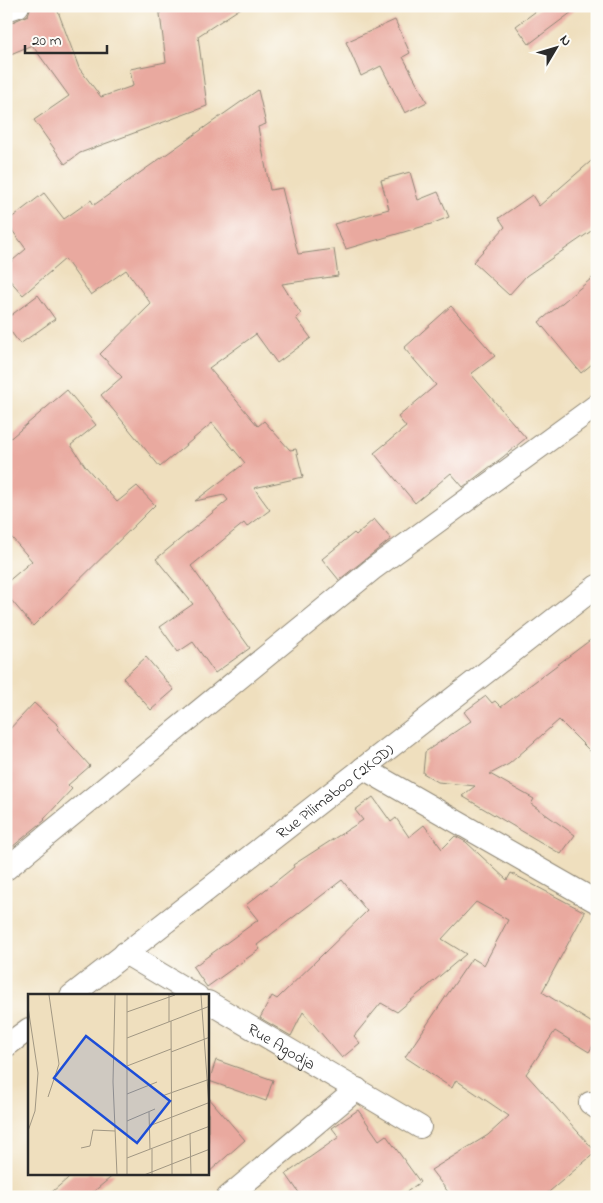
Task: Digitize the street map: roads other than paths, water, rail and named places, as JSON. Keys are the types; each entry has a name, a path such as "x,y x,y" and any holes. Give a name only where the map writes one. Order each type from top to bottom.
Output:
{"street":[{"path":"6,10 18,6"},
{"path":"6,869 374,568 597,406"},
{"name":"Rue Pilimaboo (2KOD)","path":"74,994 597,586"},
{"path":"363,768 597,902"},
{"path":"125,953 194,994"},
{"name":"Rue Agodja","path":"209,1003 420,1127"},
{"path":"6,1046 28,1030"},
{"path":"234,1195 357,1089"}]}
